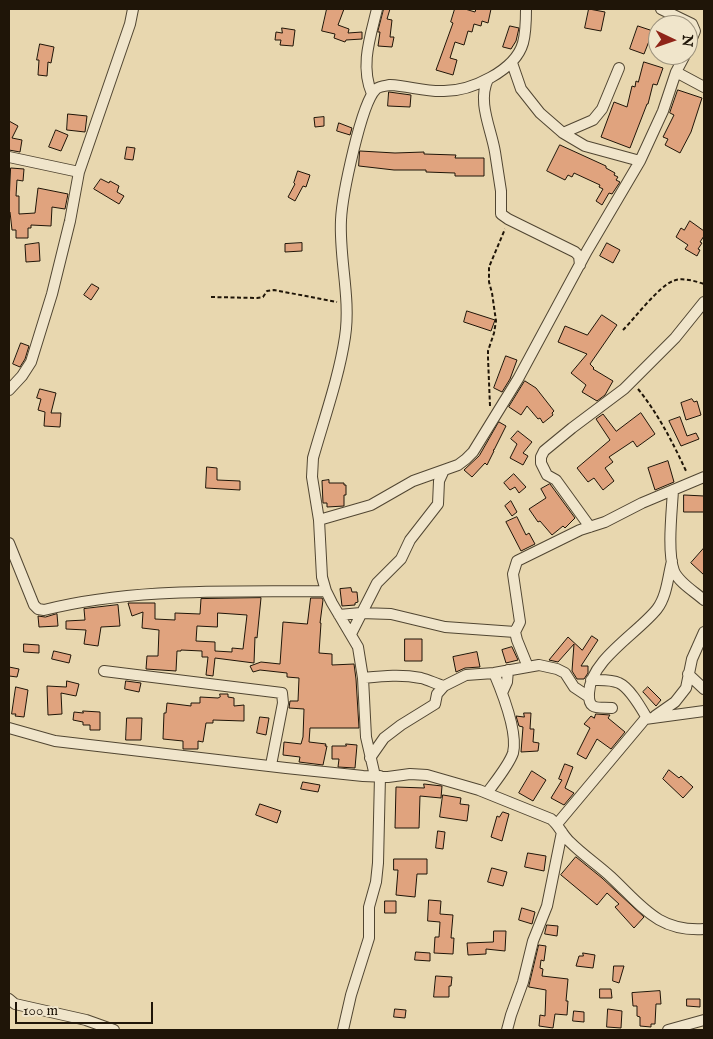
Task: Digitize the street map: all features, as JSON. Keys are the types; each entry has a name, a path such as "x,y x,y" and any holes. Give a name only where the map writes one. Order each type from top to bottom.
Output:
{"street":[{"path":"9,390 31,362 52,294 70,221 79,172 130,24 133,9"},
{"path":"372,94 368,83 366,64 367,50 377,9"},
{"path":"343,1030 354,982 369,938 369,907 376,882 378,863 378,776 370,758 366,737 363,678 358,647 326,590 322,577 319,520 312,477 313,458 345,338 347,303 342,256 342,210 346,180 372,94 382,86 390,85 447,92 476,85 512,63 523,43 526,9"},
{"path":"661,9 673,15"},
{"path":"512,63 521,89 540,113 563,133 585,146 640,161"},
{"path":"319,520 371,505 413,481 444,470 466,459 473,452 518,379 580,265 640,161 663,110 680,65"},
{"path":"563,133 593,120 602,109 619,68"},
{"path":"676,72 704,87"},
{"path":"488,78 484,95 487,122 493,140 501,192 501,213 508,219 575,252 580,265"},
{"path":"9,157 79,172"},
{"path":"590,526 556,480 547,475 541,464 542,457 548,446 632,382 675,338 704,302"},
{"path":"351,634 377,583 401,559 410,540 438,504 439,480 444,470"},
{"path":"528,667 517,640 516,632 520,622 513,574 517,562 545,546 590,526 605,522 704,477"},
{"path":"673,490 671,543 674,571 682,581 704,600"},
{"path":"9,543 34,605 38,610 95,600 165,593 326,590"},
{"path":"612,708 596,708 590,704 588,697 591,680 594,673 614,650 657,608 664,593 672,561"},
{"path":"339,615 361,613 398,616 445,627 516,632"},
{"path":"507,1030 522,987 533,941 547,906 560,828 638,724 675,702 681,695 686,688 696,648 704,632"},
{"path":"370,758 384,738 435,704 437,694 444,686 466,675 494,673 539,665 557,669 565,674 574,687 588,697"},
{"path":"502,693 507,682 508,670"},
{"path":"104,672 282,693 283,703 271,765"},
{"path":"487,793 512,755 514,747 502,693 494,673"},
{"path":"688,674 704,689"},
{"path":"363,678 389,675 423,678 444,686"},
{"path":"591,680 612,681 623,685 650,717"},
{"path":"650,717 704,711"},
{"path":"9,728 54,741 378,776 410,774 427,776 487,793 551,819 560,828 568,841 658,920 676,928 704,929"},
{"path":"11,1002 86,1020 114,1030"},
{"path":"668,1030 704,1020"}],"path":[{"path":"491,422 488,351 496,321 488,275 489,267 508,219"},
{"path":"623,330 655,296 675,280 687,280 704,284"},
{"path":"211,298 257,298 263,297 267,291 274,290 347,303"},
{"path":"632,382 652,407 668,432 691,482"}],"building":[{"path":"327,9 344,9 338,25 349,29 348,33 362,32 362,39 346,40 345,42 334,38 335,34 322,31"},
{"path":"384,9 390,9 387,19 392,20 390,37 394,37 392,47 378,46 380,32 378,32"},
{"path":"455,9 475,12 476,9 491,9 488,23 482,21 481,26 474,24 472,32 468,31 464,45 455,42 450,58 457,60 453,75 436,70 453,23 451,22"},
{"path":"589,9 605,12 601,31 585,28"},
{"path":"510,26 519,28 516,41 511,49 503,47"},
{"path":"638,26 648,29 648,44 644,54 630,49"},
{"path":"282,28 295,30 293,46 280,45 281,40 275,40 276,32 282,33"},
{"path":"40,44 54,47 51,63 48,62 47,76 38,75 39,60 37,60"},
{"path":"644,62 648,65 663,68 657,85 653,84 648,104 630,148 601,137 614,102 627,107 632,86 635,87 636,81 638,82"},
{"path":"678,90 702,98 691,132 680,153 665,145 668,139 663,137 674,115 670,113"},
{"path":"389,92 411,95 410,107 388,106"},
{"path":"68,114 87,116 85,132 67,130"},
{"path":"324,117 324,126 315,127 314,118"},
{"path":"9,121 18,126 12,138 22,140 20,152 9,150"},
{"path":"339,123 352,128 350,135 337,131"},
{"path":"56,130 68,135 61,151 49,147"},
{"path":"560,145 606,166 618,177 616,180 620,182 612,194 609,193 602,205 596,201 603,189 599,187 600,185 574,173 572,177 568,175 565,180 547,171"},
{"path":"127,147 135,148 133,160 125,159"},
{"path":"360,151 424,152 424,154 456,155 455,158 484,158 484,176 455,176 455,173 359,166"},
{"path":"11,168 24,169 23,181 17,180 16,196 19,196 19,214 35,213 38,188 68,194 65,209 52,207 51,226 31,225 31,228 28,228 28,238 16,238 16,230 12,230 9,212"},
{"path":"298,171 310,175 306,187 303,186 295,201 288,197 295,184"},
{"path":"101,179 119,186 117,192 124,196 119,204 94,189"},
{"path":"690,221 704,231 697,256 685,249 688,245 676,237 681,228 684,230"},
{"path":"39,243 40,261 26,262 25,245"},
{"path":"302,243 302,251 285,252 285,244"},
{"path":"607,243 620,250 613,263 600,256"},
{"path":"92,284 99,288 91,300 84,295"},
{"path":"467,311 495,320 491,331 464,322"},
{"path":"602,315 617,325 590,364 593,369 613,381 605,395 597,401 582,392 586,385 571,373 587,354 558,342 565,326 587,335"},
{"path":"21,343 29,346 20,367 13,364"},
{"path":"506,356 517,360 510,379 502,392 494,388"},
{"path":"525,381 536,388 554,411 553,415 543,423 527,406 521,415 509,407"},
{"path":"40,389 56,393 51,413 61,413 60,427 44,426 45,412 38,410 41,399 37,398"},
{"path":"692,399 694,402 697,401 701,415 686,420 681,403"},
{"path":"641,413 655,434 637,447 633,441 609,457 613,462 605,468 614,481 603,490 594,478 588,482 577,468 610,440 596,419 603,414 616,431"},
{"path":"680,417 687,436 696,433 699,439 681,446 669,421"},
{"path":"499,422 506,426 494,451 487,465 485,463 472,477 464,470 479,456"},
{"path":"518,431 532,442 523,453 528,456 523,465 510,458 517,444 511,439"},
{"path":"668,461 674,482 655,490 648,468"},
{"path":"207,467 217,468 217,480 240,481 240,490 206,488"},
{"path":"514,474 526,487 519,493 515,487 510,490 504,483"},
{"path":"329,480 329,483 344,483 346,485 344,506 327,507 327,503 323,503 322,481"},
{"path":"550,484 575,518 565,528 563,526 552,535 540,521 538,522 529,509 546,498 541,489"},
{"path":"684,495 704,496 704,512 684,512"},
{"path":"511,501 517,512 512,516 505,506"},
{"path":"517,517 526,535 529,533 535,544 521,551 506,522"},
{"path":"704,548 704,575 691,563"},
{"path":"351,588 352,592 357,592 358,602 355,605 342,606 340,589"},
{"path":"261,598 257,638 255,637 254,663 215,658 213,676 206,675 208,657 202,657 202,651 181,650 177,651 176,671 146,669 147,656 158,656 159,630 142,628 143,612 132,616 128,603 155,603 155,619 175,620 175,613 200,614 201,599","holes":["218,613 247,615 243,649 232,648 232,652 215,651 215,642 196,641 197,626 217,627"]},
{"path":"311,598 322,598 323,600 319,653 332,654 332,665 354,664 356,679 359,728 310,728 309,742 326,744 325,746 327,746 323,765 299,762 300,757 283,755 284,742 301,744 303,737 304,709 289,708 290,701 298,701 299,678 287,677 287,673 260,670 253,672 250,666 261,662 280,664 283,622 307,624"},
{"path":"118,605 120,626 101,627 98,646 84,644 86,630 66,629 66,621 85,620 84,609"},
{"path":"57,614 58,626 39,627 38,616 45,617"},
{"path":"592,636 598,640 581,666 588,666 588,673 584,679 577,679 572,671 574,644 558,662 549,660 568,637 582,650"},
{"path":"405,639 422,639 422,661 405,661"},
{"path":"24,644 39,645 39,653 24,652"},
{"path":"512,647 518,660 506,663 502,650"},
{"path":"54,651 71,655 69,663 52,659"},
{"path":"477,652 480,667 465,668 456,672 453,657"},
{"path":"9,667 19,669 17,677 9,676"},
{"path":"67,681 79,684 76,696 61,693 62,714 48,715 47,686 66,687"},
{"path":"126,681 141,683 139,692 125,689"},
{"path":"16,687 28,690 24,717 12,714"},
{"path":"648,687 661,700 656,706 643,692"},
{"path":"220,694 228,694 228,697 234,698 234,706 244,705 244,721 213,720 213,723 206,723 203,742 198,741 198,749 183,749 183,741 163,739 164,713 166,713 167,703 191,706 191,703 200,703 200,697 218,698"},
{"path":"83,711 100,712 100,730 90,730 90,725 83,725 83,722 73,720 74,712 83,713"},
{"path":"524,713 531,713 530,729 534,729 533,742 539,743 538,751 521,752 523,727 519,726 516,716 524,717"},
{"path":"596,714 610,715 608,718 625,732 611,749 597,739 586,759 577,754 590,728 584,724 591,716 594,718"},
{"path":"260,717 269,718 266,735 257,733"},
{"path":"127,718 142,718 141,740 126,740"},
{"path":"346,744 357,745 355,768 338,767 339,759 332,759 332,746 346,746"},
{"path":"565,764 573,767 565,788 574,793 564,805 551,798 562,780 559,779"},
{"path":"669,770 679,778 681,776 693,787 683,798 663,779"},
{"path":"532,771 546,780 533,801 519,793"},
{"path":"303,782 320,785 318,792 301,789"},
{"path":"424,784 442,786 441,798 420,796 419,828 395,828 396,787 424,788"},
{"path":"443,795 461,798 460,804 469,805 467,821 440,817"},
{"path":"260,804 281,811 277,823 256,815"},
{"path":"503,812 509,814 502,841 491,837 497,816 499,817"},
{"path":"438,831 445,832 443,849 436,848"},
{"path":"528,853 546,856 544,871 525,867"},
{"path":"576,857 644,917 634,928 615,907 619,904 607,893 597,905 561,875"},
{"path":"394,859 427,859 427,874 417,874 415,897 396,895 398,870 394,870"},
{"path":"492,868 507,872 503,886 488,882"},
{"path":"429,900 441,901 440,914 453,915 451,938 454,938 453,954 434,953 435,937 439,937 440,922 428,921"},
{"path":"385,901 396,901 396,913 385,913"},
{"path":"522,908 535,912 532,924 519,920"},
{"path":"547,925 558,926 557,936 545,934"},
{"path":"494,931 506,931 505,951 486,949 486,954 468,955 467,943 493,942"},
{"path":"539,945 546,946 544,961 541,960 542,976 568,979 567,1015 555,1014 553,1028 539,1026 540,1015 545,1016 546,990 529,987"},
{"path":"416,952 430,953 430,961 415,960"},
{"path":"583,953 595,955 593,968 576,966 579,956 583,956"},
{"path":"614,966 624,966 619,983 613,981"},
{"path":"436,976 452,977 451,986 449,986 449,997 434,997"},
{"path":"600,989 611,989 612,998 600,998"},
{"path":"660,991 661,1004 656,1004 655,1024 651,1024 651,1027 640,1026 640,1017 637,1016 637,1006 633,1006 632,993"},
{"path":"687,999 700,999 700,1007 687,1006"},
{"path":"395,1009 406,1010 405,1018 394,1017"},
{"path":"608,1009 622,1011 621,1028 607,1027"},
{"path":"574,1011 584,1012 584,1022 573,1021"}]}
